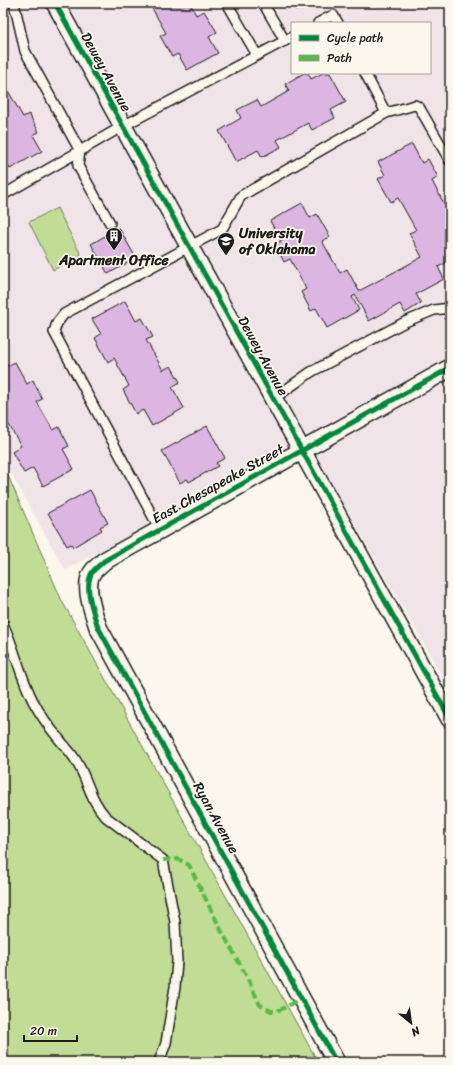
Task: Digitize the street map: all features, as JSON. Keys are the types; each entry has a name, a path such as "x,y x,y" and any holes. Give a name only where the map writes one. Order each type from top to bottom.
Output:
{"street":[{"name":"Dewey Avenue","path":"55,3 450,719"},
{"name":"East Chesapeake Street","path":"90,581 93,570 104,561 450,368"},
{"name":"Ryan Avenue","path":"90,581 89,592 92,610 98,627 336,1062"}],"lane":[{"path":"14,3 26,51 80,151 78,166 110,223"},
{"path":"227,3 257,55"},
{"path":"3,194 123,126 288,39 263,3"},
{"path":"320,22 333,15 337,22"},
{"path":"366,74 386,113"},
{"path":"160,530 54,332 57,323 64,314 190,248 222,229 241,196 386,113 415,105 420,106 450,161"},
{"path":"273,399 311,372 405,322 434,310 450,308"},
{"path":"3,624 24,682 33,702 50,728 70,751 79,765 99,810 106,817 163,860 175,922 177,961 175,987 166,1043 159,1062"}],"shaded area":[{"name":"University of Oklahoma","path":"3,3 450,3 450,690 307,440 65,570 3,459"}],"green space":[{"path":"57,208 81,255 53,270 29,222"},
{"path":"3,464 62,601 318,1062 3,1062"}],"building":[{"path":"149,3 190,3 196,15 204,11 217,32 209,37 218,53 187,70 178,54 172,57 160,36 166,33"},
{"path":"291,3 309,3 296,10"},
{"path":"302,74 308,74 311,79 321,74 331,74 346,102 331,110 335,118 312,130 308,123 277,140 281,147 262,157 258,150 236,162 219,131 241,118 237,110 257,100 261,107 289,91 285,84"},
{"path":"3,82 23,117 29,114 39,132 33,135 42,151 10,169 3,157"},
{"path":"412,144 422,163 428,159 438,177 432,181 448,211 450,210 450,261 438,267 444,279 416,294 421,303 405,313 400,304 369,321 355,295 352,297 359,310 327,328 316,308 311,311 301,292 306,289 290,259 284,262 275,244 281,241 270,221 302,203 310,218 317,214 330,237 322,241 340,273 347,269 359,291 422,257 409,233 416,230 398,198 391,202 378,179 385,175 378,162"},
{"name":"Apartment Office","path":"119,228 136,258 108,274 91,244"},
{"path":"125,301 136,321 142,318 153,337 146,340 163,370 171,366 180,382 172,387 184,408 152,426 143,410 136,414 123,390 129,386 114,358 108,362 95,338 101,334 92,319"},
{"path":"15,362 27,384 33,380 42,399 37,402 53,430 59,427 69,446 63,449 74,469 43,486 33,468 24,473 12,452 21,446 5,418 3,419 3,368"},
{"path":"207,426 225,458 216,463 218,466 189,482 187,479 180,483 162,451"},
{"path":"90,490 108,523 100,527 102,530 73,547 71,544 67,546 48,513"}],"marked path":[{"path":"163,860 178,859 189,865 260,1005 271,1011 277,1011 301,998"}],"cycle path":[{"path":"55,3 450,719"},
{"path":"336,1062 98,627 90,598 89,582 94,570 104,561 450,368"}],"place":[{"name":"Apartment Office","path":"114,251"},
{"name":"University of Oklahoma","path":"226,256"}]}
